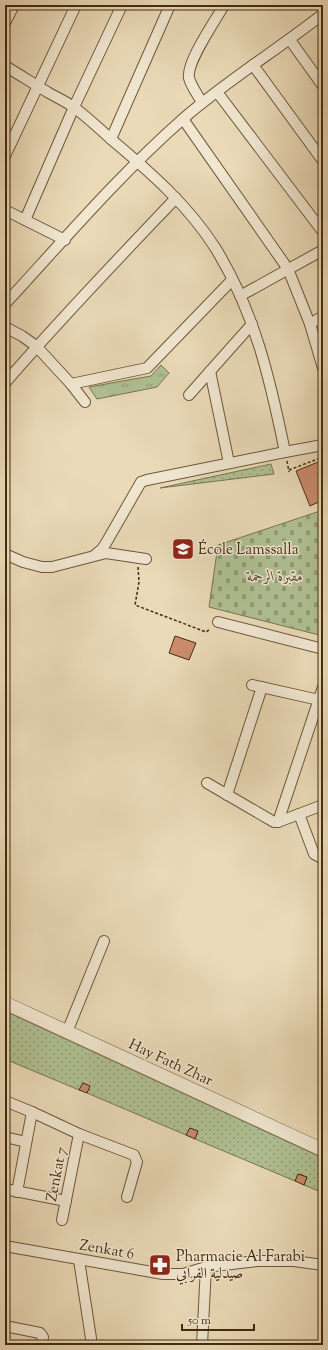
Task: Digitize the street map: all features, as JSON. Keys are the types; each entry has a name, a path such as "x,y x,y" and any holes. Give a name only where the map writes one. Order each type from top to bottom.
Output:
{"street":[{"path":"5,23 14,5"},
{"path":"5,156 76,5"},
{"path":"25,220 74,108 122,5"},
{"path":"111,139 170,5"},
{"path":"202,103 190,80 189,73 194,58 224,5"},
{"path":"5,304 138,161 183,119 202,103 290,40 323,14"},
{"path":"290,40 323,86"},
{"path":"254,65 321,155"},
{"path":"5,66 74,108 138,161 176,198 205,234 216,250 232,280 252,324 272,389 285,452"},
{"path":"217,92 323,232"},
{"path":"183,119 288,270 310,324 323,368"},
{"path":"5,383 36,346 106,270 176,198"},
{"path":"5,210 65,240"},
{"path":"240,296 323,250"},
{"path":"71,384 147,368 232,280"},
{"path":"310,324 323,316"},
{"path":"189,395 252,324"},
{"path":"5,327 22,336 36,346 71,384 85,402"},
{"path":"210,371 229,463"},
{"path":"95,555 106,543 141,482 323,445"},
{"path":"5,554 23,562 42,567 52,567 106,553 142,558"},
{"path":"218,622 323,649"},
{"path":"227,795 257,686 319,700"},
{"path":"278,822 323,687"},
{"path":"207,783 271,821 278,822 323,805"},
{"path":"299,814 314,854 323,859"},
{"path":"67,1032 104,941"},
{"name":"Hay Fath Zhar","path":"5,1003 323,1150"},
{"path":"5,1101 79,1134 130,1153 136,1157 137,1162 127,1197"},
{"path":"17,1192 32,1112"},
{"name":"Zenkat 7","path":"62,1220 79,1134"},
{"path":"5,1137 26,1142"},
{"path":"5,1189 66,1201"},
{"name":"Zenkat 6","path":"5,1246 163,1274 183,1274 206,1267 276,1260 323,1265"},
{"path":"79,1260 92,1345"},
{"path":"202,1345 206,1267"},
{"path":"5,1326 40,1333 43,1337 41,1345"}],"path":[{"path":"289,470 323,457"},
{"path":"142,558 135,605 206,632 218,622"}],"green space":[{"path":"161,365 169,373 157,387 97,399 89,387 151,376"},
{"path":"271,464 274,474 160,488"},
{"name":"مقبرة الرحمة","path":"323,510 323,636 209,607 218,545"},
{"path":"5,1011 323,1158 323,1193 304,1185 307,1177 299,1174 295,1181 195,1139 198,1131 190,1128 186,1135 87,1093 90,1086 83,1083 79,1090 5,1059"}],"building":[{"path":"323,460 323,500 310,506 296,471"},
{"path":"175,636 196,643 189,660 169,653"},
{"path":"83,1083 90,1086 87,1093 79,1090"},
{"path":"190,1128 198,1131 195,1139 186,1135"},
{"path":"298,1174 307,1177 304,1185 295,1181"}],"place":[{"name":"École Lamssalla","path":"183,549"},
{"name":"Pharmacie Al Farabi صيدلية الفرابي","path":"160,1265"}]}
